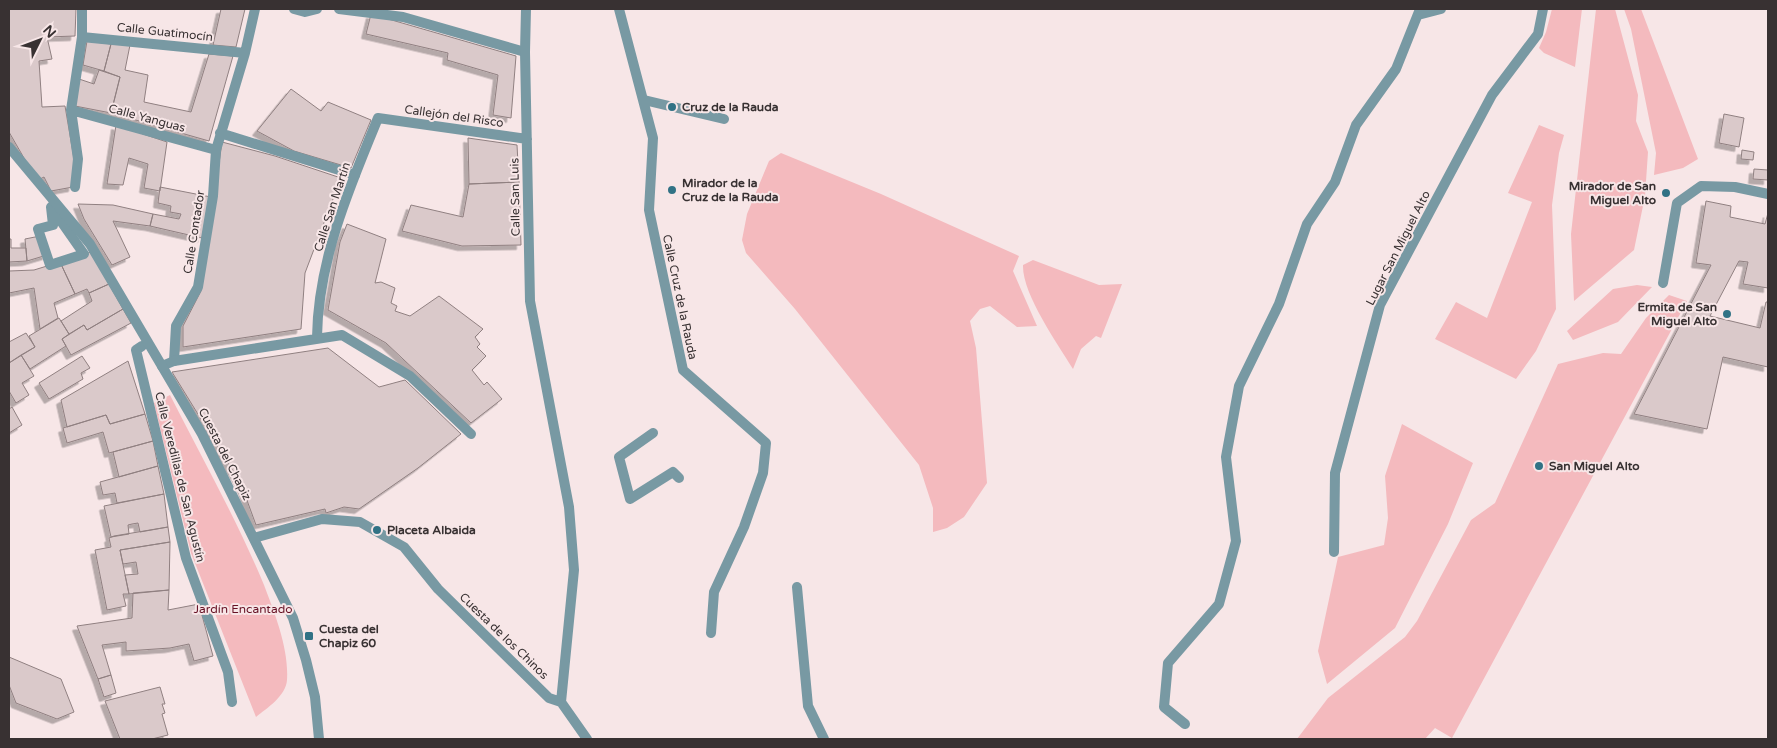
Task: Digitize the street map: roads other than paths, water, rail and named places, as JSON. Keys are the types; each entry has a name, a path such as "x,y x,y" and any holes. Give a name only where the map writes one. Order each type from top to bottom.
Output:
{"street":[{"path":"75,187 78,159 71,110 82,37 82,9"},
{"path":"255,9 245,53 220,133 355,175"},
{"path":"294,9 305,12 317,9"},
{"path":"339,9 404,13 524,52"},
{"name":"Calle San Luis","path":"526,9 524,52 530,301 569,507 574,570 561,702"},
{"name":"Calle Cruz de la Rauda","path":"619,9 644,100 652,138 649,210 683,370 766,442 762,474 744,527 714,592 711,634"},
{"path":"1184,724 1164,707 1168,663 1219,604 1236,541 1226,457 1238,386 1279,304 1307,224 1335,182 1356,125 1396,69 1419,12 1441,9"},
{"name":"Lugar San Miguel Alto","path":"1334,552 1335,473 1380,305 1492,95 1538,34 1543,9"},
{"name":"Calle Guatimocín","path":"82,37 245,53"},
{"path":"644,100 724,119"},
{"name":"Calle Yanguas","path":"71,110 216,150"},
{"name":"Callejón del Risco","path":"378,118 527,139"},
{"name":"Calle San Martín","path":"317,338 317,310 333,238 355,175 378,118"},
{"name":"Calle Contador","path":"174,361 176,326 198,287 212,196 216,150 220,133"},
{"path":"9,147 54,205 84,254 50,265 38,229 54,225 54,205"},
{"path":"1663,283 1677,203 1701,186 1735,187 1768,194"},
{"name":"Cuesta del Chapiz","path":"54,205 90,244 202,434 254,538 293,618 315,697 319,739"},
{"path":"162,366 174,361 342,335 410,376 471,434"},
{"name":"Calle Veredillas de San Agustín","path":"142,346 136,350 186,558 228,672 232,702"},
{"path":"654,433 619,457 630,499 673,472 679,478"},
{"name":"Cuesta de los Chinos","path":"254,538 322,519 360,522 404,547 438,589 549,698 561,702 587,739"},
{"path":"797,587 808,706 824,739"}],"place":[{"name":"Cruz de la Rauda","path":"672,107"},
{"name":"Mirador de la Cruz de la Rauda","path":"672,190"},
{"name":"Mirador de San Miguel Alto","path":"1666,193"},
{"name":"Ermita de San Miguel Alto","path":"1727,314"},
{"name":"San Miguel Alto","path":"1539,466"},
{"name":"Placeta Albaida","path":"377,530"},
{"name":"Cuesta del Chapiz 60","path":"309,636"}],"park label":[{"name":"Jardín Encantado","path":"243,609"}]}
